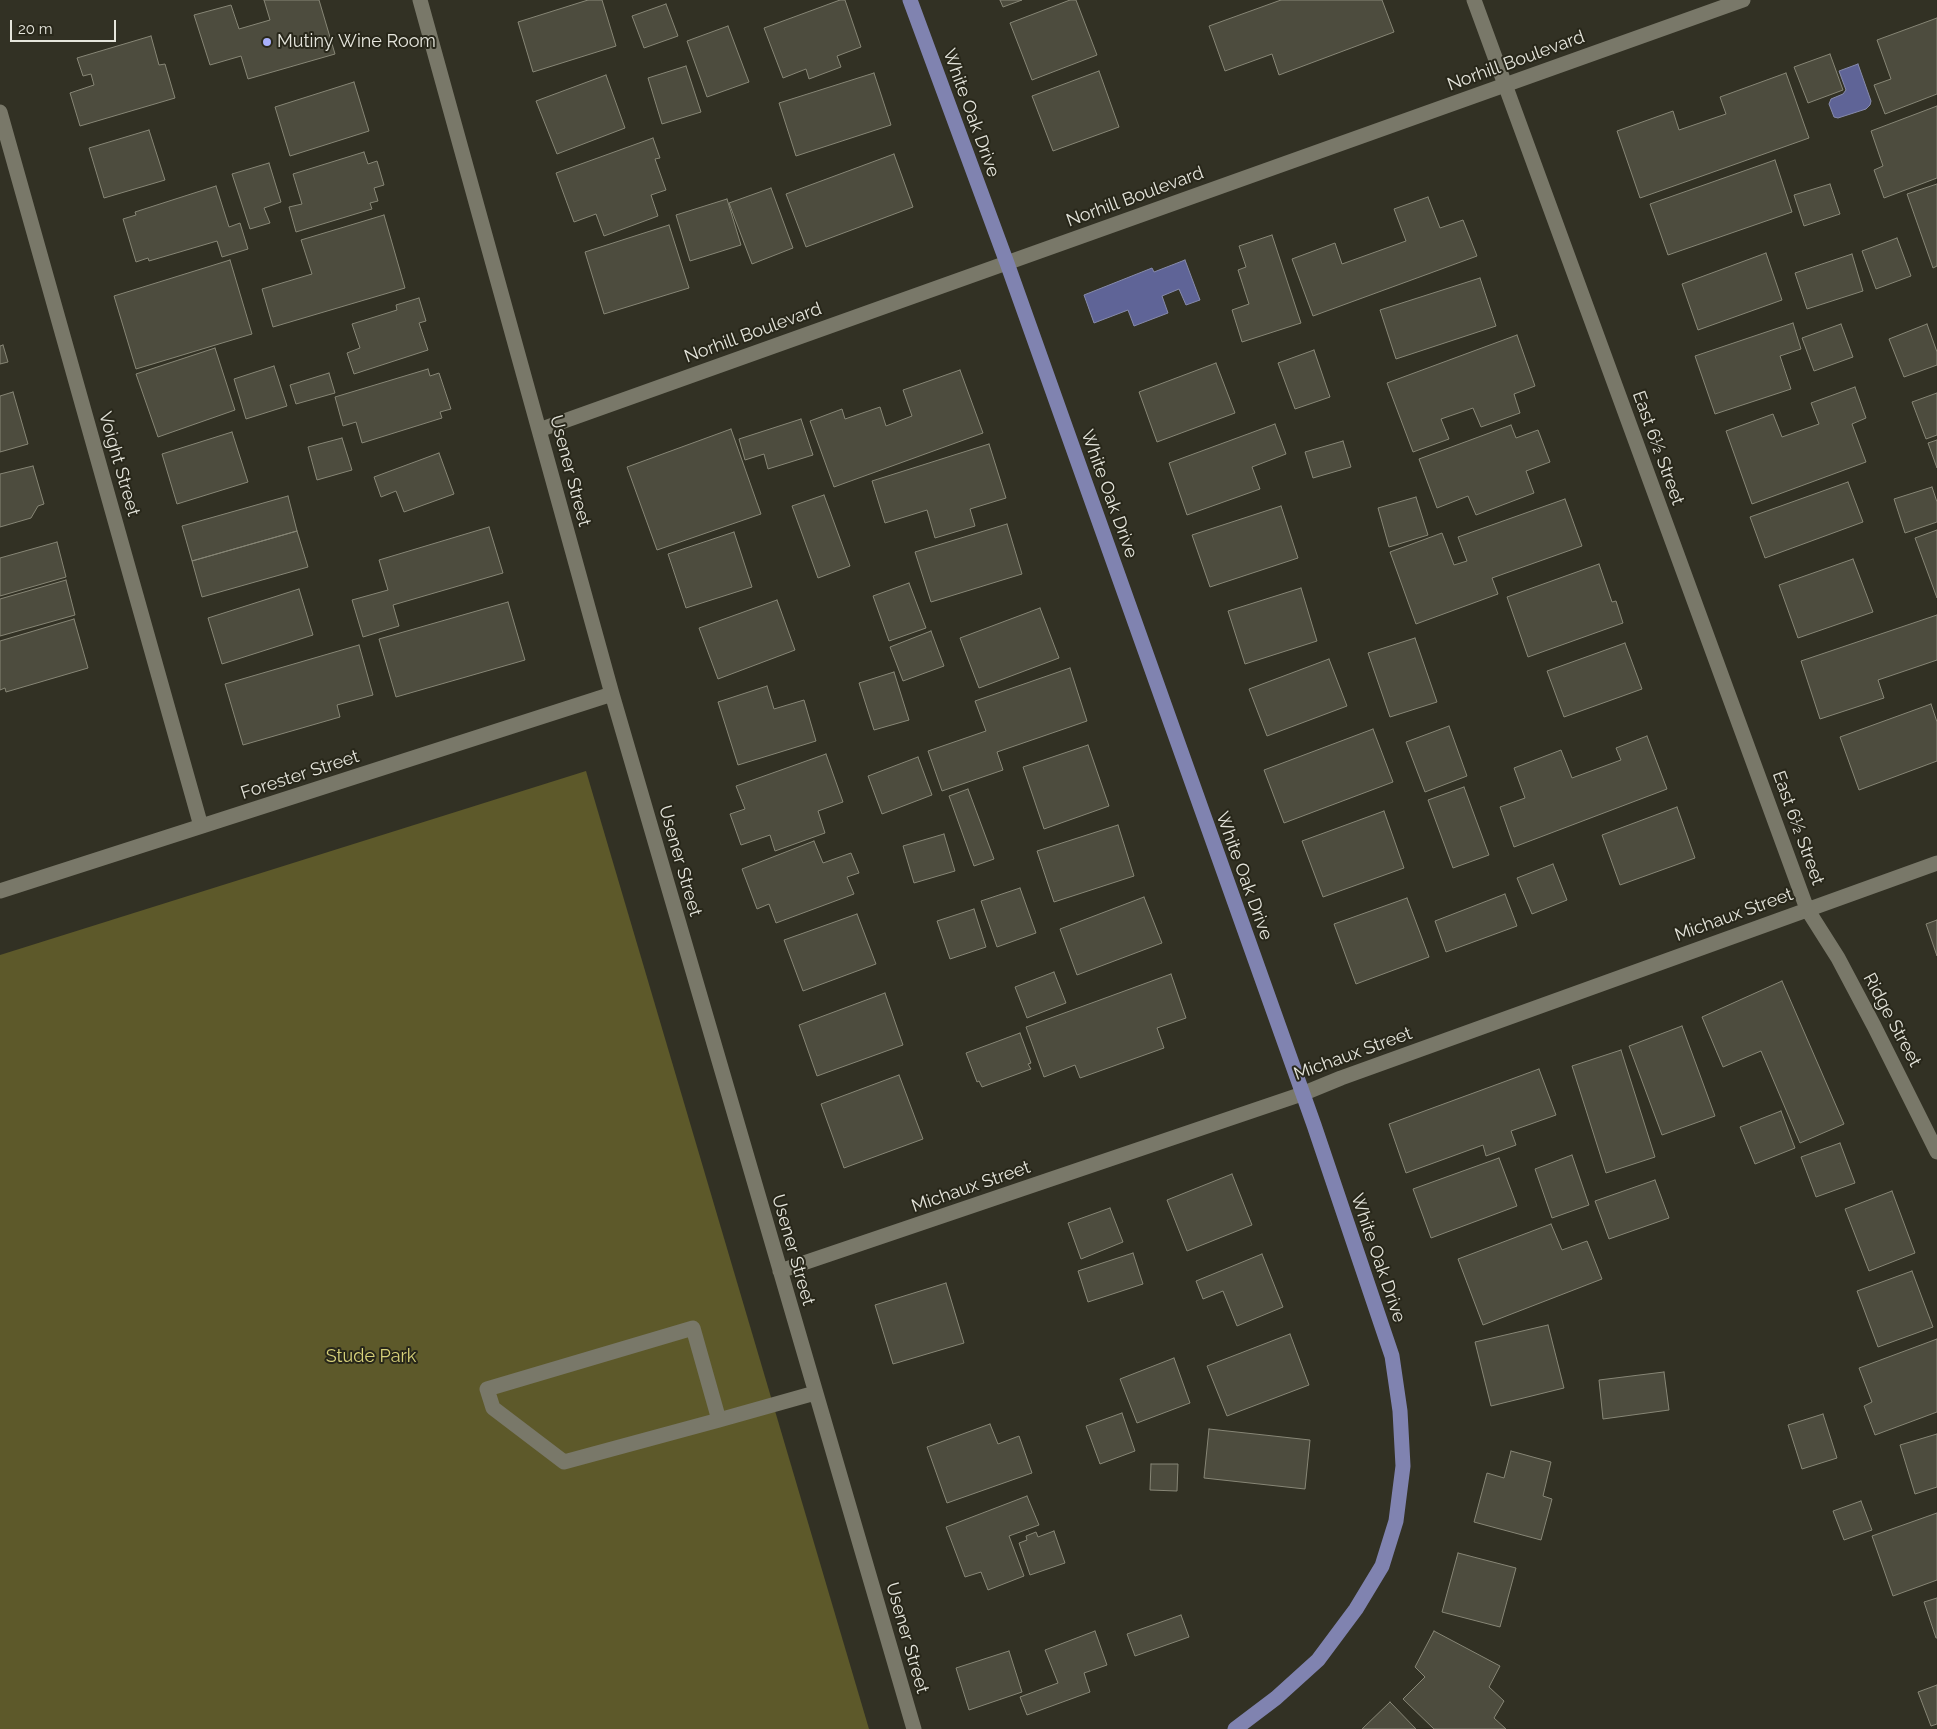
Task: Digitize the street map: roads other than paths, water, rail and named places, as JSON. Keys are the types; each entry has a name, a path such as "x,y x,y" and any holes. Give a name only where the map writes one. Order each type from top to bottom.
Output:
{"main road":[{"name":"White Oak Drive","path":"910,0 1006,263 1302,1094 1392,1356 1400,1411 1403,1466 1396,1521 1382,1566 1356,1609 1318,1660 1276,1698 1235,1729"}],"street":[{"name":"Usener Street","path":"420,0 612,694 914,1729"},
{"name":"East 6½ Street","path":"1474,0 1807,909"},
{"name":"Norhill Boulevard","path":"539,430 1743,0"},
{"name":"Voight Street","path":"0,112 201,826"},
{"name":"Forester Street","path":"0,891 612,694"},
{"name":"Michaux Street","path":"780,1271 1302,1094 1340,1078 1937,863"},
{"name":"Ridge Street","path":"1807,909 1838,958 1937,1152"},
{"path":"719,1420 693,1328 487,1389 493,1408 564,1462 719,1420 816,1393"}],"water":[{"path":"1858,64 1871,101 1870,105 1866,109 1838,118 1834,117 1829,104 1831,99 1843,94 1846,90 1839,71"},
{"path":"1185,260 1200,300 1186,305 1179,289 1162,296 1168,313 1134,326 1128,310 1094,323 1084,295 1152,268 1154,272"}],"place":[{"name":"Mutiny Wine Room","path":"267,42"}],"park label":[{"name":"Stude Park","path":"371,1357"}]}
